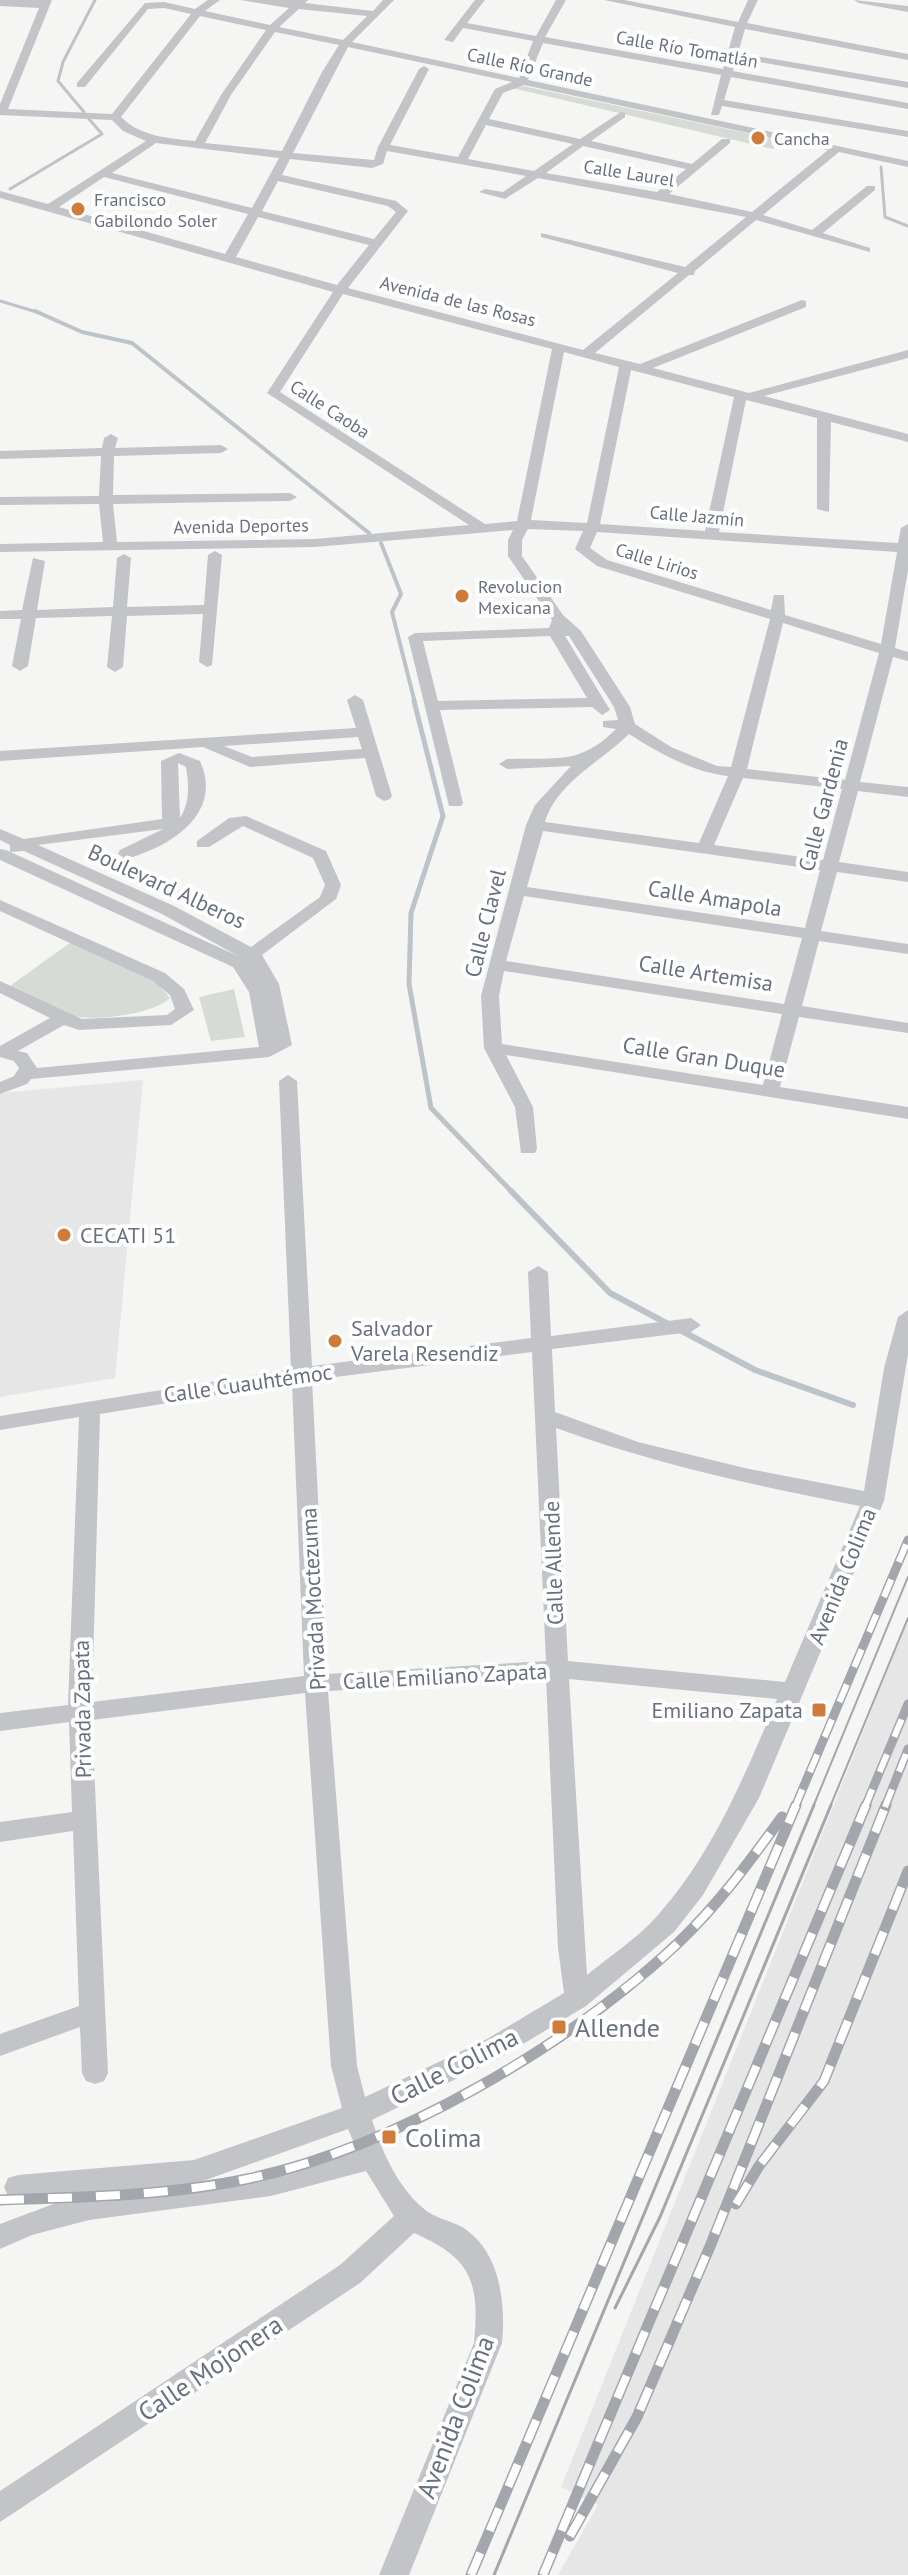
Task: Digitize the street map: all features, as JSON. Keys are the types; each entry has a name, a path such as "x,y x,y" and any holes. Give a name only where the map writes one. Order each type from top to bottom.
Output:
{"street":[{"path":"115,117 198,11 215,0"},
{"path":"245,0 300,2 376,14"},
{"path":"229,258 275,177 327,72 345,44 389,0"},
{"path":"449,40 480,0"},
{"path":"461,162 499,91 522,82 539,39 561,0"},
{"path":"609,0 908,57"},
{"path":"712,123 741,25 753,0"},
{"path":"859,0 908,9"},
{"path":"198,146 226,95 272,28 300,2"},
{"path":"0,3 46,3 1,112 115,117 127,129 154,140 378,163 383,147 424,69"},
{"name":"Calle Río Grande","path":"81,85 145,6 164,5 908,164"},
{"name":"Calle Río Tomatlán","path":"461,25 908,106"},
{"path":"734,55 908,85"},
{"path":"718,102 908,134"},
{"path":"485,192 505,196 621,115"},
{"path":"484,121 692,167"},
{"path":"48,209 154,140"},
{"path":"660,196 726,141"},
{"name":"Calle Laurel","path":"383,147 757,215 866,250"},
{"path":"587,353 690,272 836,149"},
{"path":"100,173 375,243"},
{"name":"Calle Caoba","path":"275,177 399,205 402,211 340,290 273,393 482,528"},
{"path":"816,233 871,188"},
{"name":"Avenida de las Rosas","path":"0,194 340,290 908,438"},
{"path":"545,235 690,272"},
{"path":"644,367 802,304"},
{"path":"559,345 523,525 515,540 515,556 618,729 701,767 908,792"},
{"path":"711,536 746,395 908,354"},
{"name":"Calle Lirios","path":"626,363 593,526 582,549 602,563 908,657"},
{"path":"824,414 824,509"},
{"path":"110,546 106,453 111,438"},
{"path":"0,455 221,449"},
{"path":"0,501 290,497"},
{"name":"Calle Jazmín","path":"482,528 593,526 906,547"},
{"name":"Avenida Deportes","path":"0,548 315,543 482,528"},
{"name":"Calle Gardenia","path":"770,1092 809,935 887,650 908,528"},
{"path":"207,662 215,555"},
{"path":"115,667 124,558"},
{"path":"20,666 38,561"},
{"path":"705,848 738,772 778,616 779,598"},
{"path":"0,607 210,605"},
{"path":"0,615 29,609"},
{"path":"455,803 415,637 557,625 574,631 622,707 618,729"},
{"path":"355,700 384,796"},
{"path":"430,706 600,702"},
{"name":"Calle Clavel","path":"528,1149 524,1107 493,1048 490,996 496,965 534,825 548,799 618,729"},
{"path":"0,756 145,744 203,744 363,732"},
{"path":"203,744 250,762 371,753"},
{"path":"126,854 189,820 196,809 199,789 194,764 179,758 169,761 171,828"},
{"path":"507,764 585,761"},
{"path":"203,844 235,821 246,821 320,855 333,885 328,899 246,959"},
{"path":"534,825 908,877"},
{"path":"2,855 35,840 171,828"},
{"name":"Boulevard Alberos","path":"0,834 168,910 246,959 270,984 283,1045 269,1052 26,1074"},
{"name":"Boulevard Alberos","path":"2,855 246,959"},
{"name":"Calle Amapola","path":"515,890 908,949"},
{"path":"0,905 159,977 178,993 185,1010 171,1020 79,1025 0,986"},
{"name":"Calle Artemisa","path":"496,965 908,1028"},
{"path":"2,1051 63,1018"},
{"name":"Calle Gran Duque","path":"493,1048 908,1113"},
{"path":"0,1088 13,1084 26,1074 28,1068 21,1057 2,1051"},
{"name":"Privada Moctezuma","path":"288,1081 316,1683 344,2066 355,2115"},
{"name":"Calle Allende","path":"538,1272 571,1948 577,1998"},
{"name":"Avenida Colima","path":"794,1692 873,1501 894,1368 908,1317"},
{"name":"Calle Cuauhtémoc","path":"0,1423 90,1406 304,1374 691,1325"},
{"name":"Privada Zapata","path":"90,1406 80,1709 90,2013 95,2073"},
{"path":"546,1416 633,1448 749,1477 873,1501"},
{"name":"Calle Emiliano Zapata","path":"0,1722 80,1709 316,1683 558,1669 794,1692"},
{"name":"Calle Colima","path":"18,2187 145,2178 194,2172 230,2162 355,2115 496,2047 577,1998 665,1925 694,1888 747,1798 794,1692"},
{"path":"0,1832 84,1820"},
{"path":"0,2045 90,2013"},
{"path":"355,2115 375,2157 412,2217"},
{"path":"0,2237 23,2224 57,2215 260,2186 375,2157"},
{"name":"Avenida Colima","path":"394,2575 488,2343 491,2318 489,2299 472,2257 457,2239 412,2217"},
{"name":"Calle Mojonera","path":"0,2508 350,2274 412,2217"}],"shaded area":[{"path":"523,86 780,140 773,149 512,88"},
{"path":"71,942 155,980 170,998 152,1008 127,1015 79,1017 10,986"},
{"path":"234,989 245,1037 211,1041 199,997"},
{"name":"CECATI 51","path":"143,1080 115,1378 0,1397 0,1093"},
{"path":"908,1619 908,2575 558,2575 598,2505 561,2487"}],"waterway":[{"path":"84,112 58,81 63,62 95,0"},
{"path":"10,189 102,134 89,119"},
{"path":"881,167 885,217 908,226"},
{"path":"0,301 38,313"},
{"path":"38,313 82,332 132,343 369,533"},
{"path":"381,543 401,594 392,612 415,703"},
{"path":"414,701 443,816 411,913 409,984 431,1108 513,1193"},
{"path":"511,1191 610,1293 670,1325"},
{"path":"680,1330 755,1370 853,1405"}],"tram line":[{"path":"813,1807 908,1577"},
{"path":"830,1807 908,1618"},
{"path":"494,2575 814,1805"},
{"path":"615,2308 660,2217 831,1805"}],"railway":[{"path":"795,1807 908,1540"},
{"path":"865,1807 908,1704"},
{"path":"885,1807 908,1749"},
{"path":"471,2575 796,1805"},
{"path":"543,2575 866,1805"},
{"path":"570,2536 637,2417 711,2244 886,1805"},
{"path":"0,2200 155,2192 247,2179 303,2164 419,2118 533,2054 635,1981 707,1913 782,1817"},
{"path":"736,2204 759,2166 824,2081 908,1871"}],"place":[{"name":"Cancha","path":"758,138"},
{"name":"Francisco Gabilondo Soler","path":"78,209"},
{"name":"Revolucion Mexicana","path":"462,596"},
{"name":"CECATI 51","path":"64,1235"},
{"name":"Salvador Varela Resendiz","path":"335,1341"},
{"name":"Emiliano Zapata","path":"819,1710"},
{"name":"Allende","path":"559,2027"},
{"name":"Colima","path":"389,2137"}]}
